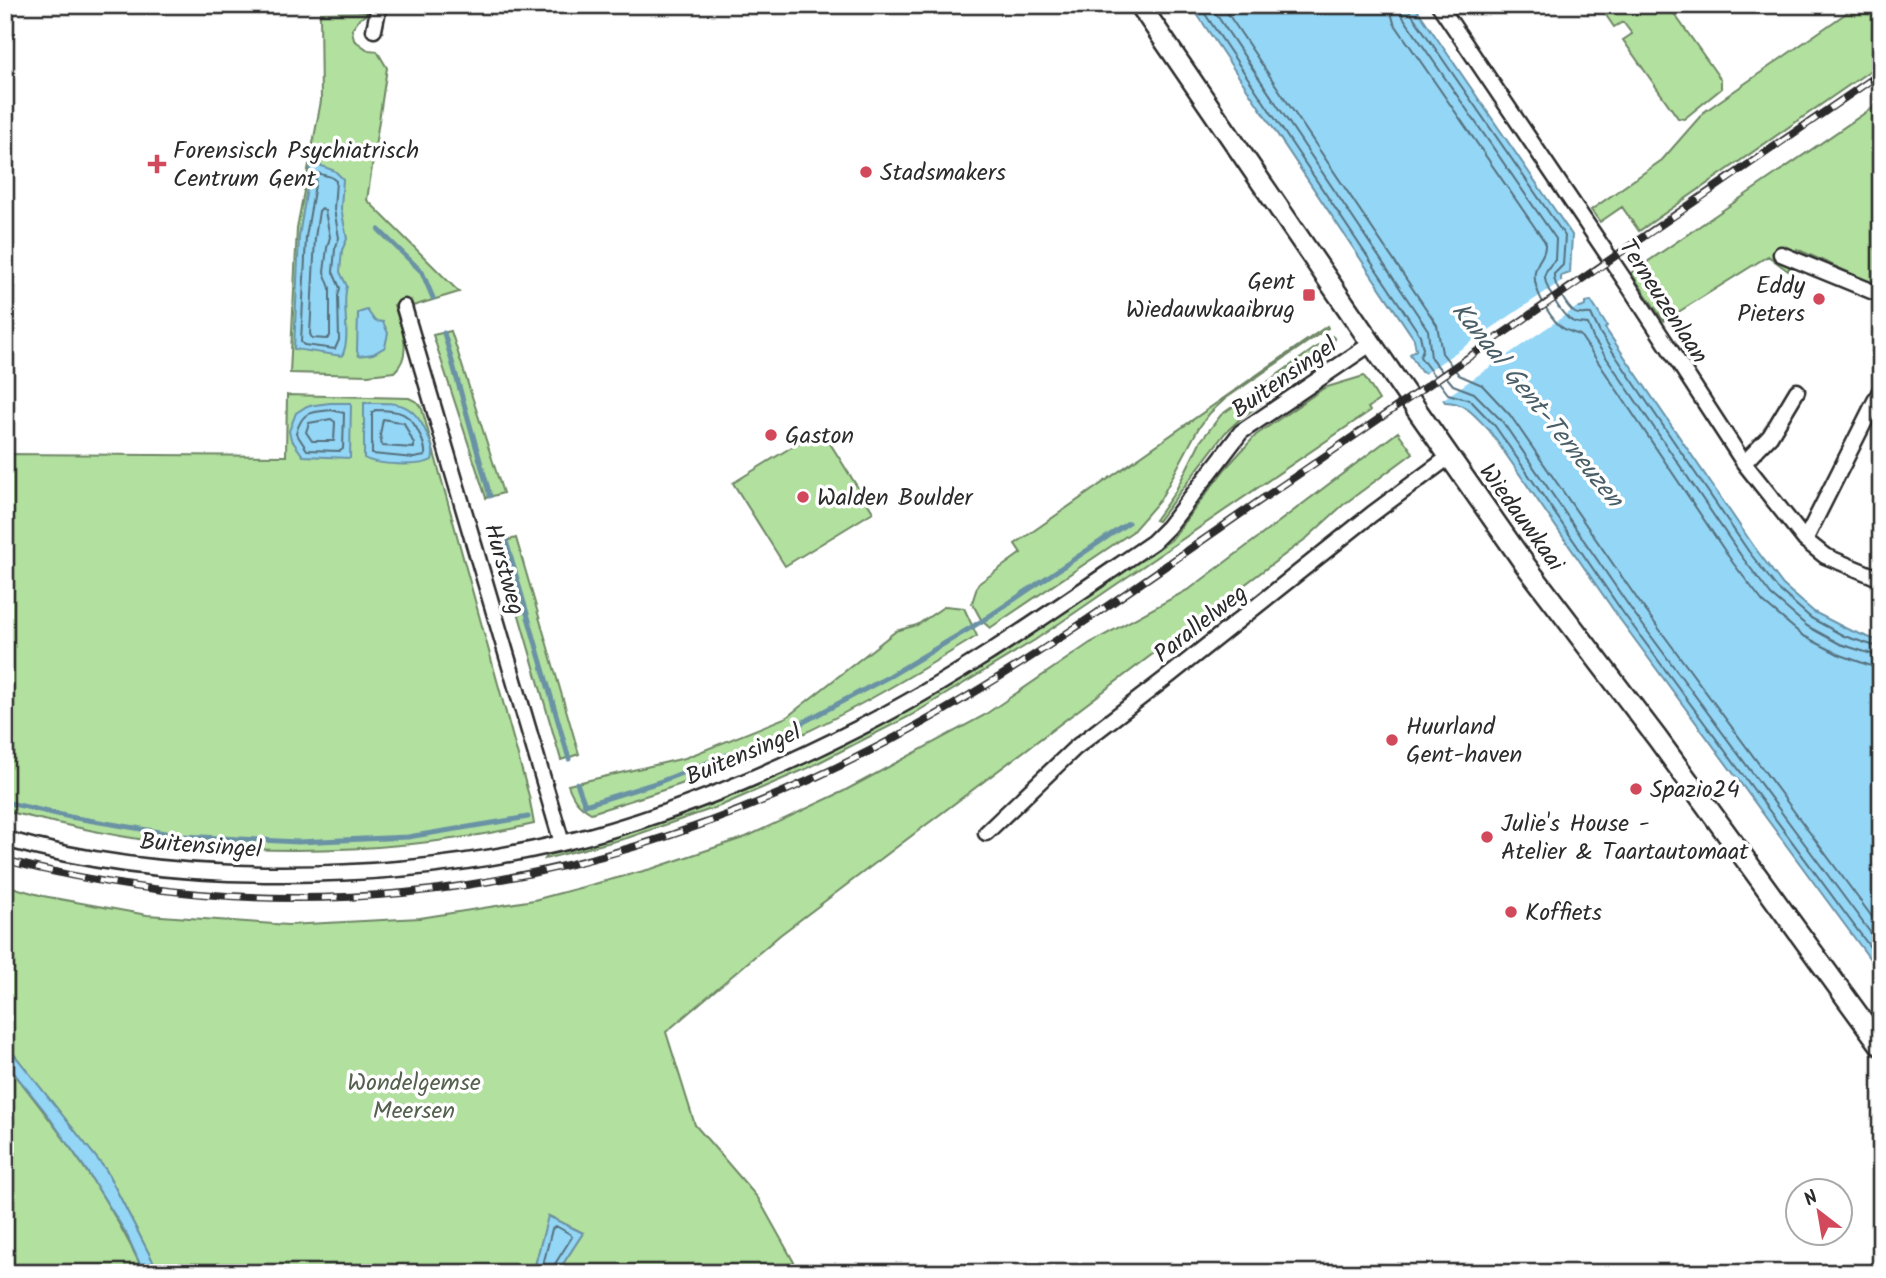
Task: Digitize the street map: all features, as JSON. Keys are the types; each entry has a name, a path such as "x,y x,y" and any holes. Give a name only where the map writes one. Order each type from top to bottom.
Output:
{"main road":[{"name":"Wiedauwkaai","path":"1140,5 1449,457 1881,1046"}],"street":[{"path":"374,30 379,5"},
{"name":"Terneuzenlaan","path":"1445,7 1744,463 1805,540 1825,556 1881,579"},
{"path":"1781,254 1881,295"},
{"name":"Hurstweg","path":"404,307 562,843"},
{"name":"Buitensingel","path":"5,839 108,861 229,874 393,869 507,854 562,843 695,800 761,774 862,726 954,674 1153,542 1168,527 1241,432 1372,343"},
{"path":"1805,540 1881,389"},
{"path":"1744,463 1770,436 1797,391"},
{"name":"Parallelweg","path":"986,833 1075,748 1372,514 1449,457"}],"green space":[{"path":"1599,5 1668,5 1721,80 1721,89 1684,119 1678,118 1623,40 1632,34 1623,22 1614,27"},
{"path":"1858,5 1881,5 1881,63 1639,231 1622,207 1600,222 1591,210 1662,160 1704,112"},
{"path":"370,12 358,20 352,30 354,40 368,50 377,51 387,68 367,200 459,292 413,306 411,300 394,305 405,349 400,365 394,372 368,375 290,373 297,228 321,101 320,13"},
{"path":"1881,102 1881,287 1797,249 1788,271 1768,256 1664,321 1631,273"},
{"path":"1327,326 1328,328 1225,399 1210,413 1198,429 1160,500 1132,532 990,628 982,621 972,603 978,584 1021,553 1015,544"},
{"path":"451,331 503,493 486,498 433,335"},
{"path":"1332,336 1335,339 1316,364 1225,433 1158,521 1155,520 1175,492 1200,442 1221,415"},
{"path":"1364,376 1379,400 1368,408 1370,411 1035,640 910,716 808,768 720,806 627,838 545,859 549,853 676,818 749,789 883,725 996,659 1171,540 1225,469 1256,435 1324,388"},
{"path":"287,395 409,398 417,402 422,409 529,796 534,824 404,845 272,850 184,845 139,839 5,811 5,454 286,456"},
{"name":"Walden Boulder","path":"821,429 873,512 785,566 733,483"},
{"name":"Wondelgemse Meersen","path":"1398,432 1413,453 1343,505 1308,537 780,935 666,1032 695,1125 758,1198 800,1273 557,1273 583,1233 549,1216 533,1273 159,1273 106,1170 5,1043 5,885 43,896 147,915 288,925 420,918 534,900 651,869 746,837 844,791 983,716 1090,643 1191,588"},
{"path":"516,538 579,754 561,760 498,543"},
{"path":"945,606 964,608 977,636 845,713 720,770 591,813 580,805 572,794 568,785 685,758 787,717 896,631 917,625"},
{"path":"5,1062 99,1190 144,1273 107,1273 47,1265 46,1273 5,1273"}],"water":[{"name":"Kanaal Gent-Terneuzen","path":"1191,5 1414,5 1572,235 1570,273 1561,276 1561,280 1578,307 1581,308 1585,306 1585,302 1591,301 1607,326 1605,328 1783,585 1814,612 1881,642 1881,974 1619,618 1489,430 1464,407 1445,402 1425,373 1421,372 1410,354 1416,350 1414,339"},
{"path":"311,164 335,171 343,179 341,208 347,239 342,250 340,272 347,286 346,340 342,356 294,349 299,236"},
{"path":"367,310 375,321 383,322 388,333 385,347 373,354 359,356 358,313"},
{"path":"351,403 350,458 303,456 291,439 289,431 296,413 307,406"},
{"path":"364,403 394,404 409,409 427,434 433,450 432,460 418,464 398,464 364,458"},
{"path":"5,1043 106,1170 159,1273 144,1273 126,1233 85,1168 44,1110 5,1062"},
{"path":"548,1216 583,1233 557,1273 533,1273"}],"pier":[{"path":"1563,280 1580,305 1442,400 1424,374"}],"waterway":[{"path":"379,230 422,272 433,298"},
{"path":"444,333 490,496"},
{"path":"577,783 585,805 659,782 781,734 890,676 982,621 1128,523"},
{"path":"506,541 569,759"},
{"path":"9,803 70,817 183,836 298,842 408,837 528,817"}],"railway":[{"path":"5,860 129,886 250,897 370,896 489,881 605,855 720,818 832,769 943,711 988,684 1121,596 1881,73"}],"place":[{"name":"Forensisch Psychiatrisch Centrum Gent","path":"157,164"},
{"name":"Stadsmakers","path":"866,172"},
{"name":"Gent Wiedauwkaaibrug","path":"1309,295"},
{"name":"Eddy Pieters","path":"1819,299"},
{"name":"Gaston","path":"771,435"},
{"name":"Walden Boulder","path":"803,497"},
{"name":"Huurland Gent-haven","path":"1392,740"},
{"name":"Spazio24","path":"1636,789"},
{"name":"Julie's House - Atelier & Taartautomaat","path":"1487,837"},
{"name":"Koffiets","path":"1511,912"}]}
